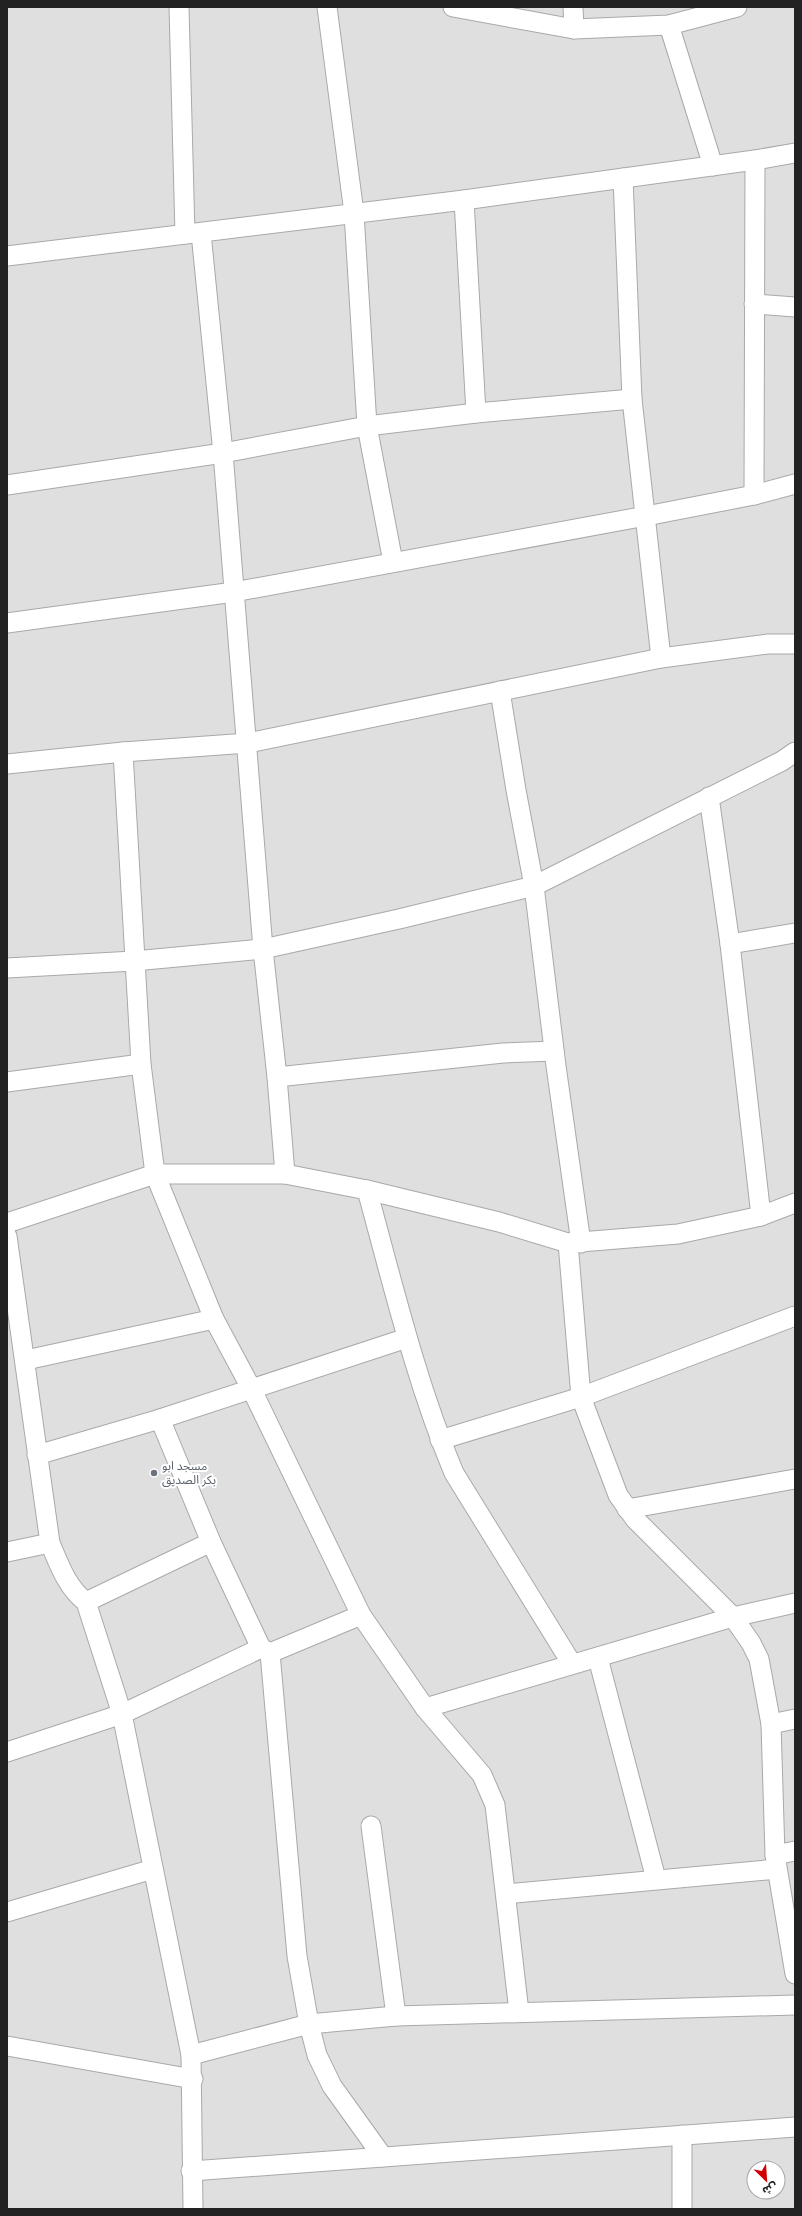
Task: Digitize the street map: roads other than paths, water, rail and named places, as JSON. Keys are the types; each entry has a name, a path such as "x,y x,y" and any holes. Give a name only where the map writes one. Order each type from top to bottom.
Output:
{"street":[{"path":"179,7 193,234 223,453 248,742 263,949 277,1076 285,1174"},
{"path":"327,7 354,213 367,426 393,562"},
{"path":"453,7 574,29 669,25 737,7"},
{"path":"573,7 574,29"},
{"path":"669,25 713,166"},
{"path":"7,256 464,200 713,166 795,153"},
{"path":"754,495 755,160"},
{"path":"623,178 632,399 661,658"},
{"path":"464,200 476,413"},
{"path":"754,304 795,307"},
{"path":"7,485 223,453 367,426 476,413 632,399"},
{"path":"7,623 234,592 646,516 754,495 795,484"},
{"path":"7,764 123,752 248,742 661,658 768,644 795,644"},
{"path":"500,691 516,790 534,886 554,1051 574,1243 581,1397 618,1495 627,1509 733,1617 751,1643 758,1659 771,1724 776,1862 795,1974"},
{"path":"123,752 141,1064 155,1174 214,1319 250,1388 361,1615 425,1708 482,1775 490,1791 495,1804 519,2012"},
{"path":"7,968 134,961 263,949 399,919 534,886 782,761 795,752"},
{"path":"709,797 730,944 761,1216"},
{"path":"730,944 795,933"},
{"path":"277,1076 503,1053 554,1051"},
{"path":"7,1082 141,1064"},
{"path":"7,1223 155,1174 285,1174 367,1190 499,1222 574,1243 678,1234 761,1216 795,1203"},
{"path":"367,1190 407,1338 440,1440 454,1473 572,1664"},
{"path":"7,1236 26,1360 50,1543 64,1576 79,1598 86,1602 122,1714 191,2055 193,2079 191,2171 193,2209"},
{"path":"440,1440 581,1397 795,1316"},
{"path":"26,1360 214,1319"},
{"path":"38,1455 160,1419 250,1388 407,1338"},
{"path":"160,1419 210,1542 266,1650 297,1956 309,2024 318,2055 332,2086 383,2157"},
{"path":"627,1509 795,1479"},
{"path":"86,1602 210,1542"},
{"path":"7,1552 50,1543"},
{"path":"425,1708 733,1617 795,1603"},
{"path":"7,1752 122,1714 195,1678 361,1615"},
{"path":"598,1658 656,1879"},
{"path":"771,1724 795,1719"},
{"path":"371,1826 396,2016"},
{"path":"506,1894 656,1879 776,1862 795,1851"},
{"path":"7,1912 154,1869"},
{"path":"191,2055 309,2024 396,2016 795,2005"},
{"path":"7,2046 193,2079"},
{"path":"191,2171 795,2127"},
{"path":"682,2135 682,2209"}],"place":[{"name":"مسجد ابو بكر الصديق","path":"154,1473"}]}
